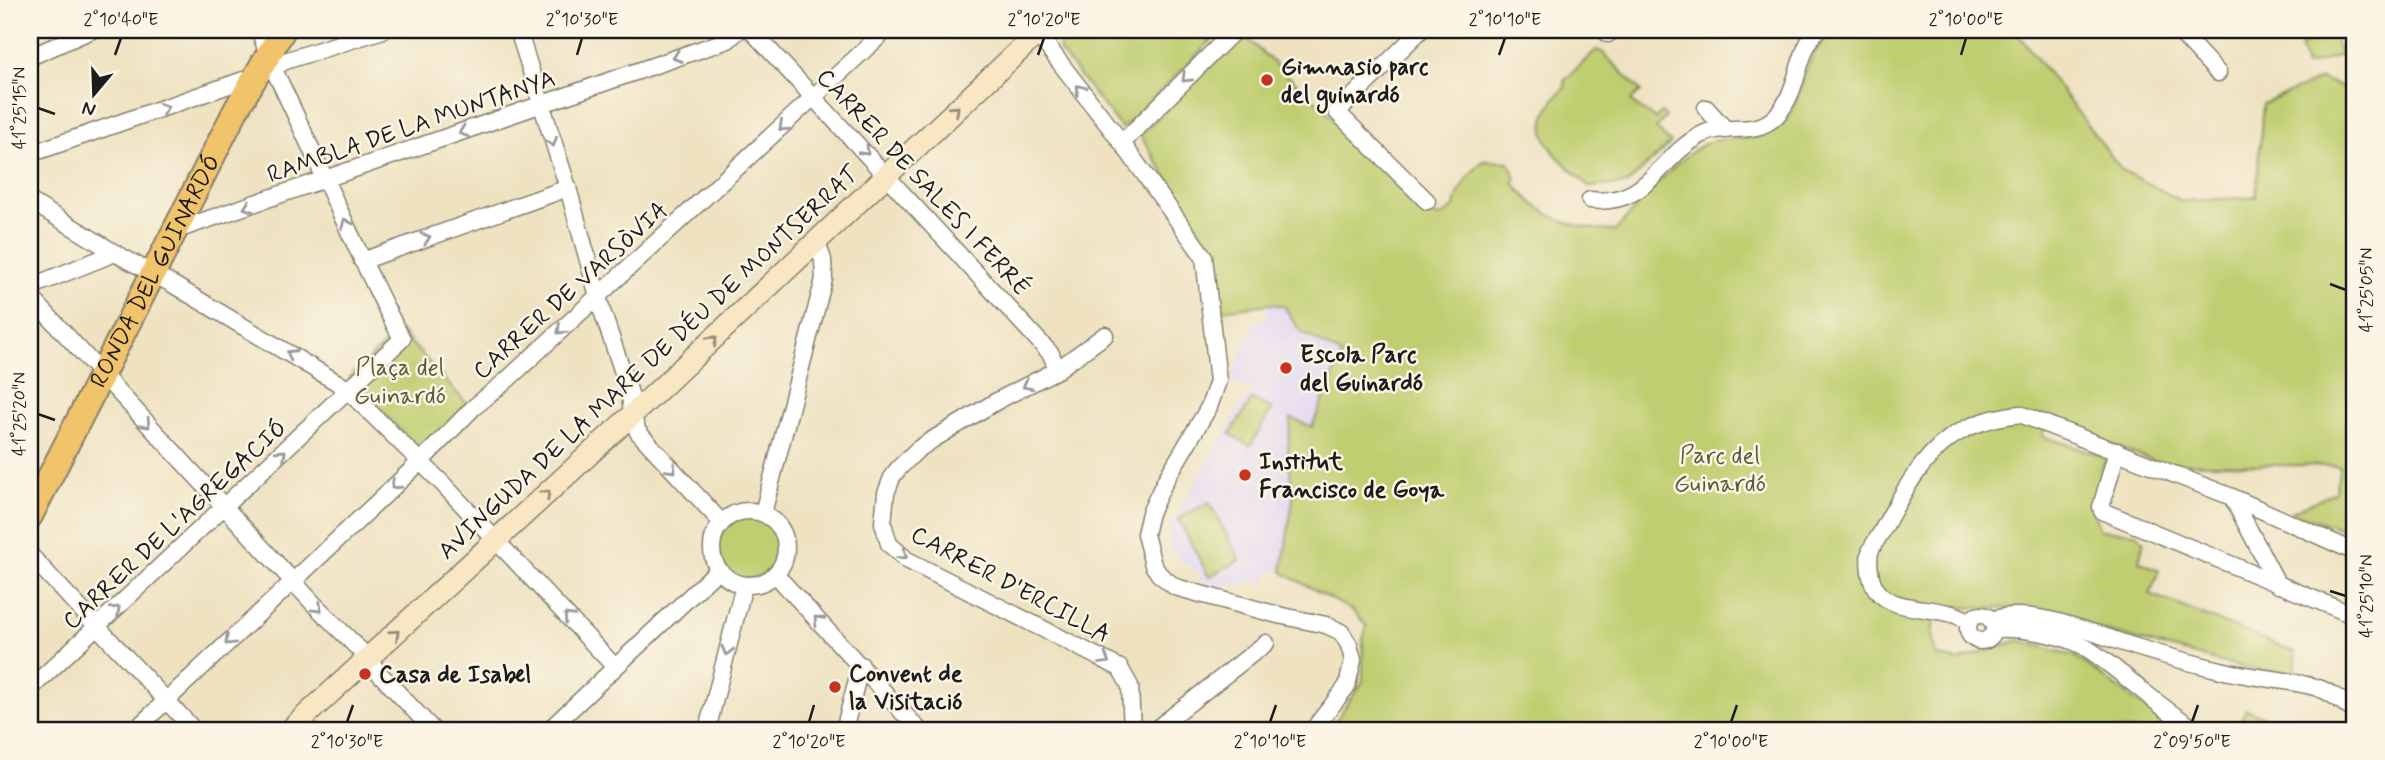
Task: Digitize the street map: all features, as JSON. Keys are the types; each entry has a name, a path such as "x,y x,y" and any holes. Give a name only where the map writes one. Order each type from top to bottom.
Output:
{"main road":[{"name":"RONDA DEL GUINARDÓ","path":"30,516 174,231 284,30"}],"street":[{"path":"30,57 92,30"},
{"path":"259,30 266,66 326,180 362,261 402,339 348,391"},
{"path":"30,154 266,66 383,30"},
{"path":"518,30 630,393 632,415 638,432 721,522"},
{"name":"RAMBLA DE LA MUNTANYA","path":"174,231 728,40 739,30"},
{"name":"CARRER DE SALES I FERRÉ","path":"751,30 1051,354 1057,370"},
{"name":"CARRER DE VARSÒVIA","path":"135,730 421,462 473,408 508,380 886,30"},
{"path":"1122,143 1235,30"},
{"path":"1421,30 1337,112 1427,201"},
{"path":"1590,200 1612,201 1627,197 1641,188 1697,136 1714,130 1753,129 1779,114 1808,39 1817,30"},
{"path":"2178,30 2218,73"},
{"path":"1039,31 1204,257 1218,381 1209,407 1150,513 1145,534 1149,555 1159,574 1175,587 1326,625 1341,632 1349,645 1353,660 1347,686 1313,730"},
{"name":"AVINGUDA DE LA MARE DE DÉU DE MONTSERRAT","path":"290,730 632,415 1039,31"},
{"path":"1706,108 1726,130"},
{"path":"362,261 568,188"},
{"path":"30,201 338,382 421,462 615,667"},
{"path":"762,513 824,279 823,260 817,242"},
{"path":"30,287 115,253"},
{"path":"30,296 433,730"},
{"name":"CARRER D'ERCILLA","path":"1105,335 1057,370 998,401 917,450 899,468 890,482 883,523 890,544 907,560 1120,668 1130,686 1132,730"},
{"name":"CARRER DE L'AGREGACIÓ","path":"30,690 348,391"},
{"path":"2197,730 2162,708 2086,648 2041,633 1993,624 1980,615 1969,622 1961,615 1914,608 1883,598 1874,587 1870,552 1922,465 1948,439 1968,427 1992,418 2020,414 2232,498 2355,552"},
{"path":"2116,451 2102,511 2355,616"},
{"path":"2232,498 2278,585"},
{"path":"742,511 762,513 772,519 784,535 785,556 775,575 755,585 744,585 725,577 718,570 711,550 716,529 721,522 742,511"},
{"path":"30,555 194,730"},
{"path":"549,730 718,570"},
{"path":"775,575 919,730"},
{"path":"707,730 744,585"},
{"path":"1993,624 2001,616 2021,615 2076,627 2136,647 2227,671 2316,687 2339,699 2355,712"},
{"path":"1155,730 1266,643"},
{"path":"844,730 861,665"}],"shaded area":[{"name":"Institut Francisco de Goya","path":"1270,304 1284,306 1300,331 1342,355 1312,428 1292,418 1288,451 1293,498 1282,572 1269,572 1266,582 1254,580 1236,586 1214,585 1198,579 1202,575 1171,552 1168,539 1170,527 1247,395 1255,393 1230,380 1256,321 1261,323"}],"green space":[{"path":"1066,30 1222,30 1122,129 1059,50 1062,34"},
{"name":"Parc del Guinardó","path":"1835,30 2015,30 2122,170 2182,201 2256,197 2263,104 2321,79 2355,91 2355,533 2291,512 2335,492 2340,466 2160,463 2047,422 2042,436 2106,457 2091,507 2100,530 2135,533 2144,541 2139,561 2159,570 2150,594 2295,652 2296,675 2221,662 2024,609 1943,607 1932,631 1936,656 1958,661 2018,640 2075,656 2174,730 1329,730 1363,681 1363,639 1367,626 1353,611 1282,572 1293,498 1288,451 1291,418 1312,427 1342,355 1300,331 1284,306 1270,304 1222,310 1213,251 1140,135 1242,34 1318,103 1425,213 1440,217 1455,207 1465,182 1483,161 1509,162 1516,179 1513,182 1546,213 1571,224 1615,231 1666,175 1699,147 1719,140 1761,136 1781,126 1793,110 1814,53"},
{"path":"2334,36 2340,55 2306,66 2300,46"},
{"path":"1596,50 1602,52 1641,91 1631,101 1633,103 1655,119 1662,112 1666,117 1656,128 1671,143 1627,184 1590,187 1554,152 1543,129 1545,116 1552,102 1566,86 1564,81"},
{"name":"Plaça del Guinardó","path":"400,331 468,405 430,448 415,446 349,377"},
{"path":"1252,399 1272,409 1250,446 1230,434"},
{"path":"1209,502 1240,560 1209,577 1178,519"},
{"path":"749,517 771,526 780,548 771,570 749,579 727,570 718,548 727,526"},
{"path":"2246,709 2292,730 2236,730"}],"place":[{"name":"Gimnasio parc del guinardó","path":"1267,80"},
{"name":"Escola Parc del Guinardó","path":"1286,368"},
{"name":"Institut Francisco de Goya","path":"1245,475"},
{"name":"Casa de Isabel","path":"365,674"},
{"name":"Convent de la Visitació","path":"835,687"}]}
